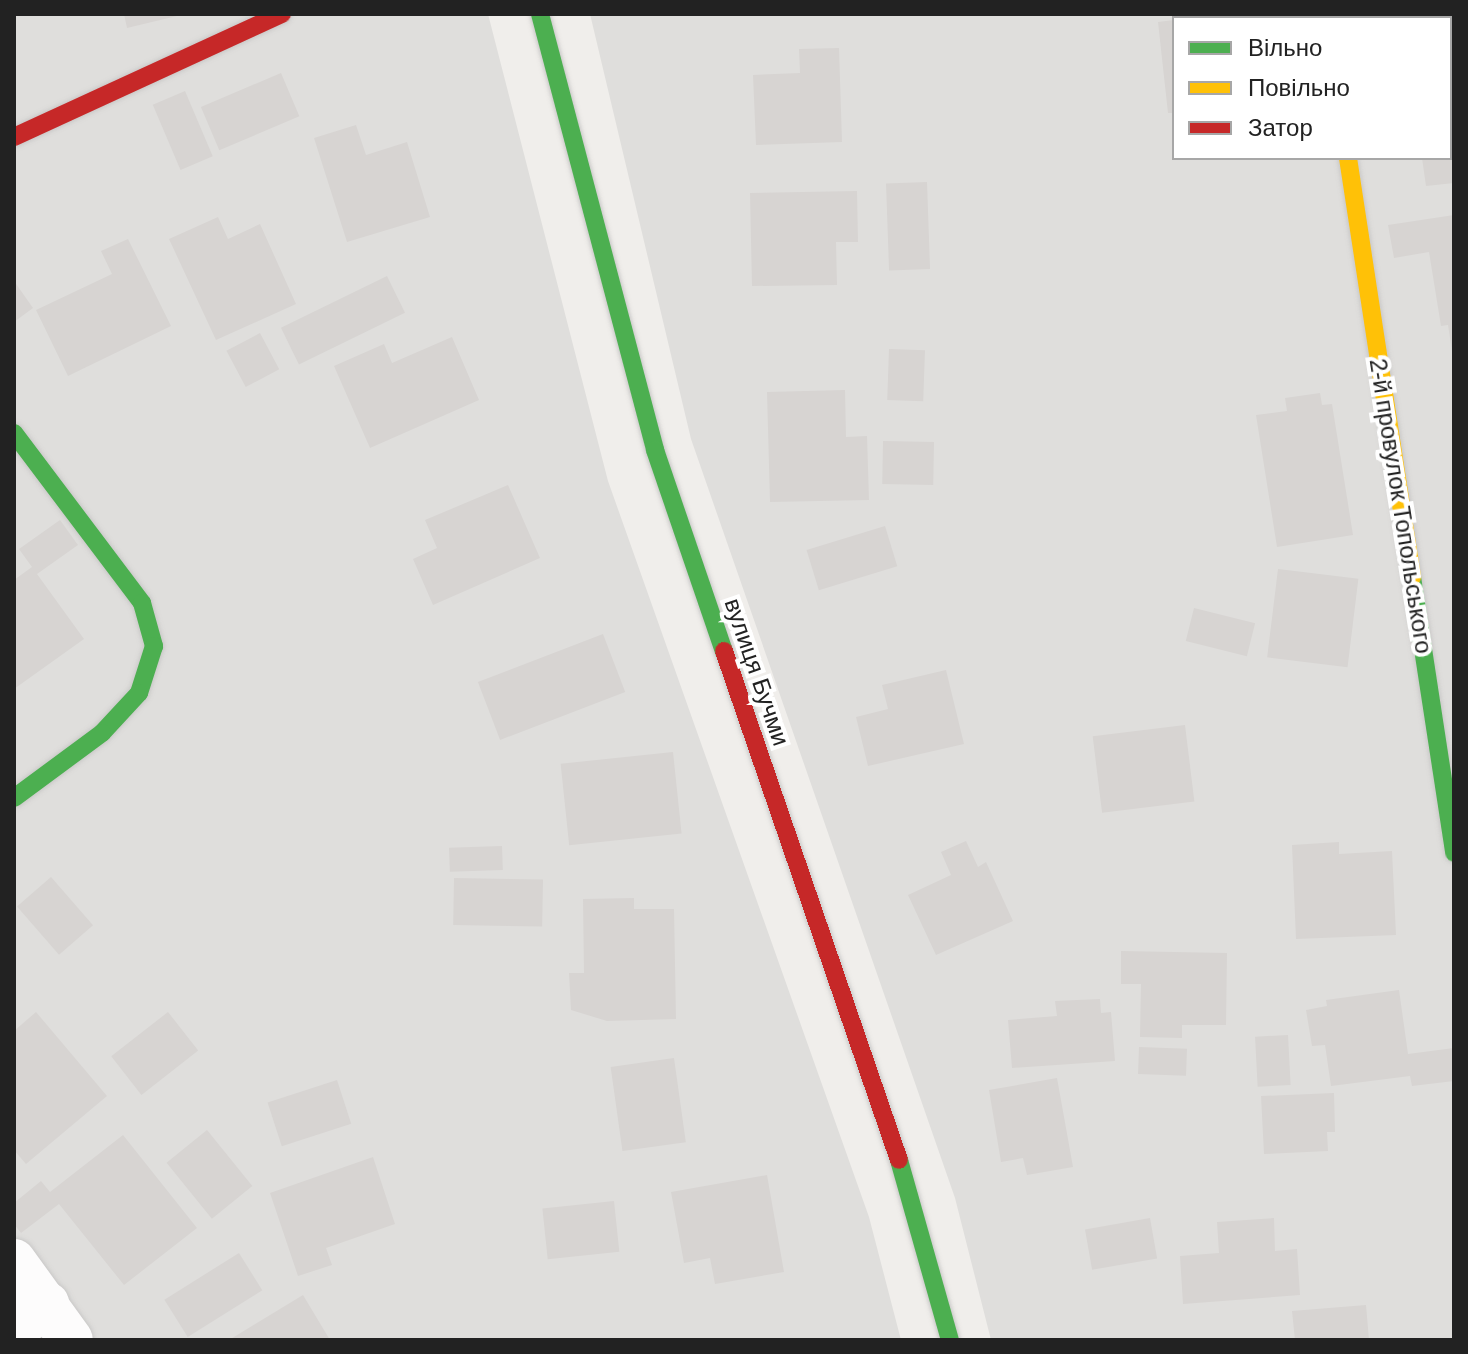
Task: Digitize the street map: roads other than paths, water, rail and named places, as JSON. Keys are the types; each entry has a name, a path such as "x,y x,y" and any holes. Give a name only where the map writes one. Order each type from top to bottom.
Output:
{"street":[{"path":"14,137 282,14"},
{"name":"вулиця Бучми","path":"540,14 655,450 916,1208 950,1340"},
{"name":"2-й провулок Топольського","path":"1348,160 1454,853"},
{"path":"14,433 142,603 154,646 139,693 102,733 14,798"},
{"path":"14,1261 71,1340"},
{"path":"14,1331 47,1304"}]}
